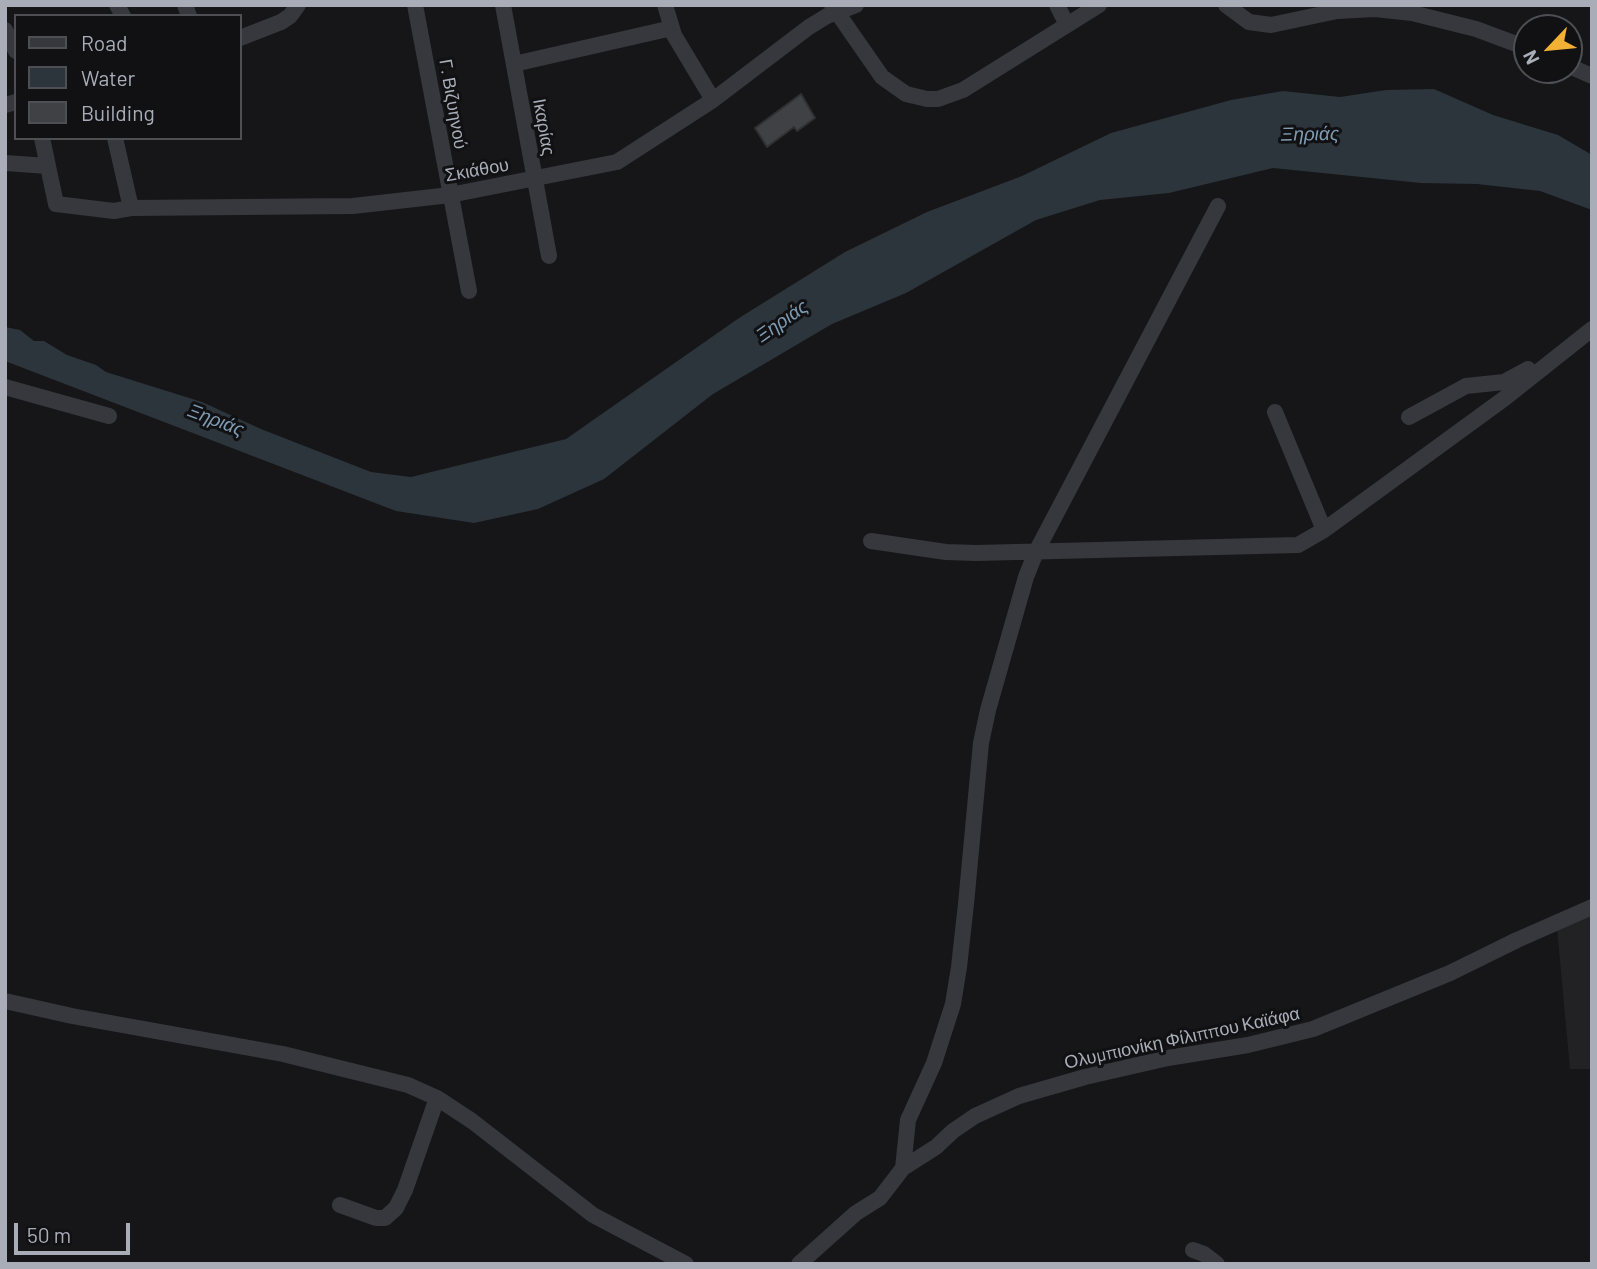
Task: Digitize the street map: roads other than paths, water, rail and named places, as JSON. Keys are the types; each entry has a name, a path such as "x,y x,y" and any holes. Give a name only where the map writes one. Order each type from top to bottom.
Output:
{"street":[{"path":"242,37 286,19 298,5"},
{"name":"Γ. Βιζυηνού","path":"415,5 469,291"},
{"name":"Ικαρίας","path":"503,5 549,256"},
{"path":"665,5 672,28 713,100"},
{"name":"Σκιάθου","path":"48,166 56,204 114,211 131,208 353,206 450,195 534,180 618,162 713,100 834,9 856,5"},
{"path":"1057,5 1067,25"},
{"path":"834,9 882,77 906,94 938,99 963,90 1099,5"},
{"path":"1226,5 1242,18 1263,24 1287,23 1320,9 1396,8 1441,19 1513,42"},
{"path":"514,64 672,28"},
{"path":"5,30 14,47"},
{"path":"5,163 48,166 43,140"},
{"path":"116,140 131,208"},
{"path":"799,1264 856,1213 880,1198 903,1168 908,1120 937,1053 953,1004 960,967 984,725 1026,577 1036,552 1218,206"},
{"path":"1409,417 1466,386 1504,382 1514,378 1576,328 1584,326 1592,329"},
{"path":"871,541 946,552 1293,547 1324,530 1505,398 1592,329"},
{"path":"5,387 109,416"},
{"path":"1275,412 1324,530"},
{"name":"Ολυμπιονίκη Φίλιππου Καϊάφα","path":"903,1168 936,1147 975,1116 1019,1096 1085,1077 1168,1058 1248,1045 1314,1029 1450,973 1592,907"},
{"path":"5,1001 72,1016 283,1054 408,1085 438,1098 493,1136 593,1215 686,1264"},
{"path":"340,1205 376,1218 385,1218 396,1208 438,1098"},
{"path":"1193,1250 1217,1264"}],"water":[{"name":"Ξηριάς","path":"1434,89 1493,115 1558,135 1592,155 1592,210 1540,191 1477,184 1421,183 1273,168 1169,193 1100,200 1036,220 906,293 832,324 713,394 604,479 538,509 474,523 396,511 5,361 5,327 20,330 34,341 44,341 67,355 96,365 106,372 202,402 261,429 371,472 411,477 566,439 739,318 845,252 927,212 1022,176 1111,133 1231,100 1283,91 1340,97 1386,90"}]}
